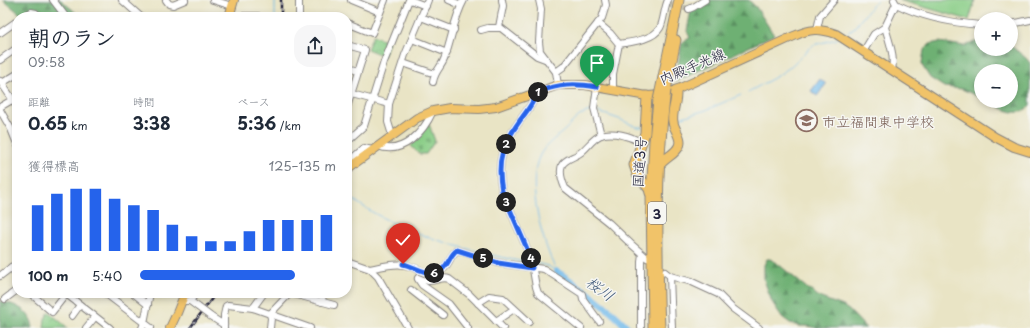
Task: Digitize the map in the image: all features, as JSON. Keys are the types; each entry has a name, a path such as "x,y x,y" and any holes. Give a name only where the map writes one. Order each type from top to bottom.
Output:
{"highway":[{"name":"国道3号","path":"653,328 651,198 679,0"},
{"name":"国道3号","path":"660,328 655,167 661,138 665,94 686,0"},
{"path":"661,138 664,148 674,148 677,141 672,118 677,99 665,94"},
{"path":"647,96 645,134 634,165 637,174 649,189 651,198"},
{"path":"637,174 648,176 655,167 679,147 680,138 675,130"}],"main road":[{"name":"内殿手光線","path":"352,165 417,118 433,111 450,108 479,109 496,107 558,85 585,85 647,96 662,95 794,36 817,29"},
{"path":"817,29 836,34 995,137 1014,147 1030,152"},
{"path":"170,328 186,298"}],"street":[{"path":"52,0 62,12"},
{"path":"122,0 135,12"},
{"path":"166,0 169,4 173,5 185,0"},
{"path":"213,0 233,3"},
{"path":"299,0 299,12"},
{"path":"351,0 380,12"},
{"path":"352,25 372,33 385,0"},
{"path":"352,137 364,126 384,62 409,0 427,3 412,39 389,104 388,122 392,136"},
{"path":"434,82 435,74 445,59 457,15 463,2 449,0"},
{"path":"499,28 503,6 502,0"},
{"path":"539,0 541,9 539,42 540,51 545,60 556,72 558,85"},
{"path":"556,72 563,67 598,23 604,11 606,0"},
{"path":"618,44 643,40 660,28 668,0"},
{"path":"689,9 696,7 699,2 705,0"},
{"path":"817,29 820,16 834,0"},
{"path":"863,52 874,34 885,27 895,2 906,9 943,20 974,24"},
{"path":"421,17 454,30"},
{"path":"1018,23 1030,20"},
{"path":"598,23 610,33 618,44 613,74 614,90"},
{"path":"0,33 12,25"},
{"path":"885,27 894,63 892,70"},
{"path":"481,30 488,28 499,28 509,33 537,56 545,60"},
{"path":"412,39 447,53"},
{"path":"352,46 365,50 352,86"},
{"path":"0,60 12,52"},
{"path":"403,63 435,74"},
{"path":"352,69 358,71"},
{"path":"12,76 1,82 12,95"},
{"path":"597,87 594,108 601,135"},
{"path":"537,92 535,100 507,142 499,162 502,191 531,258 538,292 581,328"},
{"path":"352,94 389,104"},
{"path":"12,100 0,109 12,132"},
{"path":"352,158 364,148 389,148 408,144 416,137 430,118 433,111"},
{"path":"640,142 634,138 618,134 601,135 580,154 564,162 561,171 566,188 610,223 644,256 640,261 641,328"},
{"path":"370,269 403,264 417,270 430,273 440,271 446,267 453,253 457,250 498,263 544,269 582,294 583,299 599,321"},
{"path":"352,263 370,269 378,277 408,328"},
{"path":"0,276 11,267"},
{"path":"417,270 418,278 422,285 449,304 468,328"},
{"path":"672,328 667,274 710,289 759,328"},
{"path":"418,278 424,281 434,281 446,278 470,295 503,328"},
{"path":"411,290 443,315"},
{"path":"424,300 431,292"},
{"path":"5,299 12,294"},
{"path":"478,303 489,296 503,298 529,322"},
{"path":"36,298 52,312 62,298"},
{"path":"72,298 110,328"},
{"path":"112,298 143,326 151,328"},
{"path":"139,298 148,305"},
{"path":"143,326 149,298"},
{"path":"186,298 224,326"},
{"path":"253,308 260,298"},
{"path":"270,314 285,298"},
{"path":"308,298 334,306"},
{"path":"72,316 80,305"},
{"path":"224,326 224,315 226,306 228,305 253,308 310,328"},
{"path":"496,321 514,308"},
{"path":"270,314 270,328"},
{"path":"213,318 224,315"},
{"path":"86,328 95,317"}],"green space":[{"path":"3,0 61,0 75,12 18,12"},
{"path":"709,0 749,0 756,7 774,35 675,82 682,42 690,38 687,31 691,10"},
{"path":"899,0 975,0 969,20"},
{"path":"373,35 389,42 384,56 367,49"},
{"path":"939,42 964,46 974,42 974,56 1018,56 1018,52 1026,58 1030,63 1030,105 1021,112 1001,108 1018,108 1018,64 974,64 974,95 962,89 944,87 930,78 922,63 924,50 930,44"},
{"path":"429,124 435,141 426,154 419,154 411,146"},
{"path":"767,259 777,263 821,298 843,306 850,311 866,328 818,328 798,326 790,323 782,317 772,302 764,280 764,265"},
{"path":"0,301 17,306 26,312 32,322 33,328 0,328"},
{"path":"49,312 68,328 44,328 45,319"}],"water":[{"path":"820,79 826,84 817,96 811,91"}],"waterway":[{"path":"275,0 275,12"},
{"path":"845,35 854,28 877,0"},
{"path":"748,92 789,68 813,45 837,39"},
{"path":"676,119 706,110 741,95"},
{"path":"557,272 546,246 538,214 534,182 536,167 542,151 548,144 578,117 589,111 593,111"},
{"path":"598,112 637,127 642,127"},
{"path":"352,198 387,220 430,238 504,258 530,263"},
{"path":"535,263 548,266 556,271"},
{"name":"桜川","path":"557,272 576,284 612,312 628,328"}],"tunnel":[{"path":"666,4 689,9"}],"railway":[{"path":"281,0 281,12"},
{"path":"190,328 212,298"}],"place":[{"name":"市立福間東中学校","path":"806,121"}],"route":[{"path":"403,264 424,272 435,273 446,267 453,253 457,250 498,263 532,268 531,258 517,229 502,191 499,162 507,142 535,100 537,92 558,85 585,85 597,87"}]}
